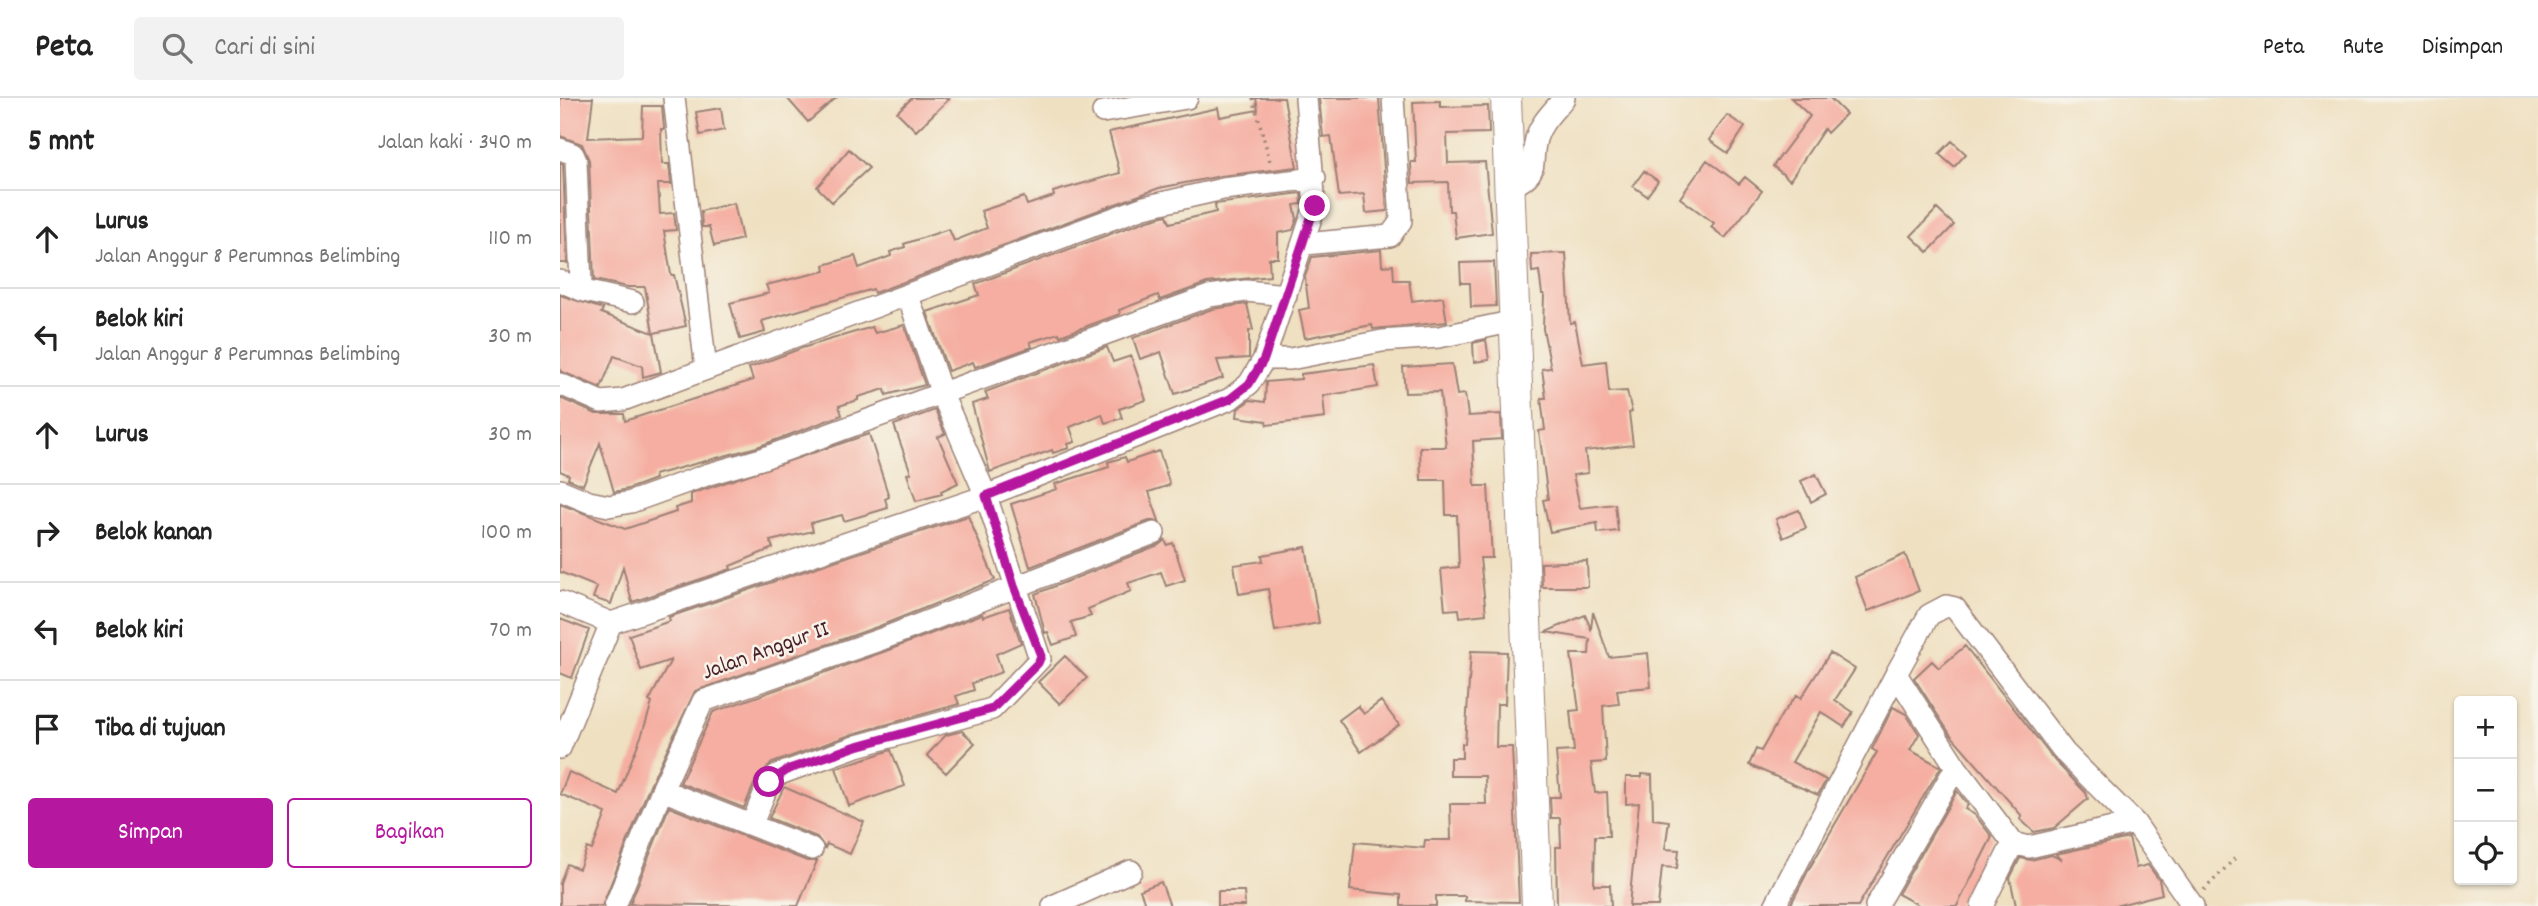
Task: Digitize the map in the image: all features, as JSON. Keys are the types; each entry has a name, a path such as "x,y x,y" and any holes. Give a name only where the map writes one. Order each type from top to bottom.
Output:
{"street":[{"path":"674,98 706,369"},
{"path":"1103,112 1186,98"},
{"path":"560,601 611,622 986,496 1230,399 1249,384 1264,359 1305,244 1315,206 1315,178 1306,98"},
{"path":"1305,244 1390,236 1396,231 1401,221 1393,98"},
{"path":"1506,98 1537,906"},
{"path":"1509,188 1522,182 1535,165 1535,140 1541,127 1564,98"},
{"path":"560,149 573,154 576,161 581,284 584,291"},
{"path":"560,384 601,402 612,403 1144,207 1223,189 1315,178"},
{"path":"560,281 584,291 633,302"},
{"path":"560,490 589,502 609,506 631,502 942,394 1209,296 1247,291 1286,295"},
{"path":"752,824 769,782 789,769 857,746 992,709 1040,659 986,496 942,394 908,296"},
{"path":"1264,359 1290,359 1382,341 1439,337 1515,321"},
{"name":"Jalan Anggur II","path":"615,906 662,790 703,701 882,639 1154,533"},
{"path":"1775,906 1929,615 1946,606 1955,608 2065,753 2135,823 2189,905"},
{"path":"560,748 611,622"},
{"path":"1896,674 1956,767 2013,843 2029,847 2135,823"},
{"path":"1876,906 1956,767"},
{"path":"662,790 812,849"},
{"path":"1982,906 2013,843"},
{"path":"1053,906 1130,871"}],"path":[{"path":"1253,98 1274,184"},
{"path":"2189,905 2237,856"}],"building":[{"path":"560,98 593,98 588,138 642,136 643,106 662,106 662,164 669,164 671,184 658,184 660,214 674,213 676,230 664,231 671,275 674,275 686,326 654,333 661,372 643,377 642,366 614,356 601,388 560,371 560,295 603,309 601,313 653,333 645,287 628,287 594,280 589,160 582,144 560,136"},
{"path":"787,98 836,98 808,122"},
{"path":"912,98 950,98 916,131 897,112"},
{"path":"1256,98 1284,98 1297,167 1221,176 1159,188 874,293 873,289 762,321 765,332 740,339 730,303 769,293 766,285 825,271 824,265 855,256 859,268 891,256 890,252 905,247 904,244 949,229 954,241 987,228 981,211 1024,197 1027,205 1054,196 1053,192 1120,173 1109,132 1218,108 1220,117 1258,110"},
{"path":"1319,98 1379,98 1387,211 1366,213 1364,194 1339,196 1331,136 1323,137"},
{"path":"1791,98 1830,98 1846,114 1827,133 1824,129 1790,180 1773,166 1810,116"},
{"path":"1440,101 1440,107 1488,106 1489,133 1447,134 1448,163 1485,162 1492,233 1456,238 1453,211 1449,211 1448,182 1412,183 1411,162 1416,162 1413,102"},
{"path":"721,108 724,130 700,135 696,112"},
{"path":"1727,115 1745,127 1728,153 1709,140"},
{"path":"1952,141 1966,154 1954,167 1939,154"},
{"path":"849,149 869,168 832,202 817,187"},
{"path":"1707,160 1739,184 1745,177 1762,191 1725,238 1711,227 1714,223 1680,198"},
{"path":"560,163 563,164 567,263 560,263"},
{"path":"1644,171 1658,181 1647,196 1633,186"},
{"path":"1301,193 1302,204 1294,205 1297,219 1293,230 1278,233 1278,258 1269,258 1270,276 1207,283 1160,300 1158,295 1119,310 1120,314 1060,336 1059,333 1030,342 1032,347 975,367 973,362 948,371 927,312 979,295 975,284 1148,220 1167,215 1170,223 1216,212 1215,204"},
{"path":"734,203 742,239 714,246 709,227 702,227 701,211"},
{"path":"1937,209 1954,225 1928,252 1911,236"},
{"path":"1381,250 1382,266 1393,265 1394,280 1409,280 1412,301 1443,297 1447,322 1373,329 1372,325 1305,338 1299,310 1309,308 1305,277 1312,257"},
{"path":"1566,253 1570,323 1575,322 1583,364 1606,361 1609,392 1627,391 1632,412 1629,413 1633,445 1585,451 1588,473 1573,475 1580,508 1615,504 1618,531 1598,533 1597,523 1550,532 1543,500 1548,499 1539,431 1545,430 1541,398 1546,398 1542,369 1551,368 1543,329 1544,294 1539,271 1532,272 1531,254"},
{"path":"1494,262 1496,306 1471,307 1470,283 1461,283 1460,263"},
{"path":"1247,304 1253,330 1249,331 1249,358 1217,360 1223,378 1175,394 1161,352 1140,359 1133,338 1212,309"},
{"path":"904,325 925,385 886,395 885,389 858,397 858,400 839,406 842,415 757,447 654,475 655,479 628,489 614,492 600,443 583,485 568,479 569,475 560,471 560,398 596,414 624,414 625,421 753,380 749,368 802,348 872,327 875,333"},
{"path":"1486,340 1489,360 1474,362 1473,343"},
{"path":"1107,347 1113,362 1131,356 1146,400 1119,409 1122,418 1105,423 1102,414 1070,427 1075,442 1068,444 1069,448 1053,453 1052,450 990,472 972,404 988,399 985,392"},
{"path":"1452,364 1457,395 1465,394 1468,416 1501,414 1502,439 1473,441 1475,486 1488,486 1492,558 1480,558 1486,614 1460,617 1459,609 1445,610 1441,569 1459,567 1457,515 1446,515 1445,480 1421,480 1420,447 1446,447 1440,392 1405,393 1403,367"},
{"path":"1374,365 1378,387 1323,396 1325,418 1267,425 1266,421 1237,417 1238,409 1250,400 1265,402 1266,382 1301,379 1301,374"},
{"path":"935,410 945,434 938,437 958,483 941,491 942,494 916,501 907,474 911,473 894,425"},
{"path":"869,434 889,497 885,499 888,508 844,521 842,515 811,523 813,531 770,541 773,548 730,566 731,569 632,602 623,567 611,604 593,598 597,587 560,572 560,504 625,529 676,512 675,508 691,503 691,494"},
{"path":"1159,451 1170,485 1149,492 1159,521 1149,521 1030,567 1011,504 1057,489 1055,484 1109,467 1108,462 1125,457 1127,462"},
{"path":"1816,474 1826,494 1811,502 1801,481"},
{"path":"1799,510 1806,528 1783,538 1776,519"},
{"path":"968,516 995,580 877,627 695,691 650,785 602,906 560,906 560,883 567,864 579,869 587,848 592,850 606,813 560,794 569,772 618,794 642,734 652,703 649,701 671,660 641,670 629,635 670,621 669,617"},
{"path":"1165,540 1167,545 1173,543 1185,580 1166,586 1161,572 1128,583 1131,591 1088,609 1091,616 1071,622 1076,637 1053,645 1048,632 1045,633 1035,594 1159,545"},
{"path":"1306,547 1319,623 1275,631 1268,589 1239,594 1234,565 1263,561 1262,555"},
{"path":"1905,554 1919,591 1868,611 1855,577"},
{"path":"1587,561 1588,587 1542,587 1541,563"},
{"path":"1009,608 1021,643 996,654 1002,672 972,683 974,690 956,696 959,704 853,734 772,763 757,777 744,808 680,783 713,712 982,614 983,617"},
{"path":"1593,612 1609,657 1648,653 1651,687 1617,690 1619,704 1603,706 1606,762 1591,763 1595,793 1607,792 1609,836 1595,836 1594,885 1610,885 1611,906 1557,906 1556,847 1561,847 1560,818 1551,818 1550,797 1560,797 1556,752 1574,751 1570,711 1579,710 1571,654 1589,654 1590,639 1546,632 1585,615 1591,629"},
{"path":"560,619 589,630 572,678 560,673"},
{"path":"1965,646 2055,761 2086,793 2088,799 2054,828 2034,832 2020,819 2022,816 1950,734 1914,678 1932,661 1939,668"},
{"path":"1471,651 1507,652 1505,704 1497,704 1496,747 1512,747 1519,902 1465,901 1465,896 1436,896 1436,906 1401,906 1401,895 1350,890 1355,842 1424,848 1425,840 1451,840 1450,804 1486,804 1485,776 1450,776 1450,758 1462,758 1462,744 1465,744"},
{"path":"1830,653 1855,669 1835,700 1853,712 1844,727 1821,712 1792,762 1826,780 1818,795 1749,765 1756,749 1761,751 1782,714 1797,695 1801,698"},
{"path":"1065,656 1087,678 1060,704 1038,682"},
{"path":"1381,701 1399,725 1361,752 1339,720 1358,706 1364,714"},
{"path":"1893,707 1906,714 1919,734 1910,750 1941,767 1858,906 1791,904 1877,752 1872,749"},
{"path":"962,731 975,743 946,773 927,755 946,735"},
{"path":"891,750 905,786 849,806 836,768"},
{"path":"1642,774 1652,775 1653,819 1669,821 1665,849 1679,850 1677,868 1662,867 1658,906 1629,906 1639,803 1626,804 1626,777 1642,777"},
{"path":"784,787 864,822 850,854 827,844 825,848 817,837 769,818"},
{"path":"1957,791 1968,805 1965,809 1975,815 1992,837 1957,906 1920,906 1898,894"},
{"path":"669,807 807,861 817,861 798,906 630,904"},
{"path":"2129,838 2136,868 2148,865 2159,880 2162,894 2115,906 2016,906 2010,878 2020,858 2031,860 2052,855 2062,860 2056,854"},
{"path":"1161,882 1170,906 1146,906 1140,890"},
{"path":"1218,891 1244,891 1245,906 1218,906"}],"route":[{"path":"769,782 789,769 857,746 992,709 1038,663 1041,656 1014,586 986,496 1230,399 1249,384 1264,359 1297,260 1305,244 1315,206"}]}
